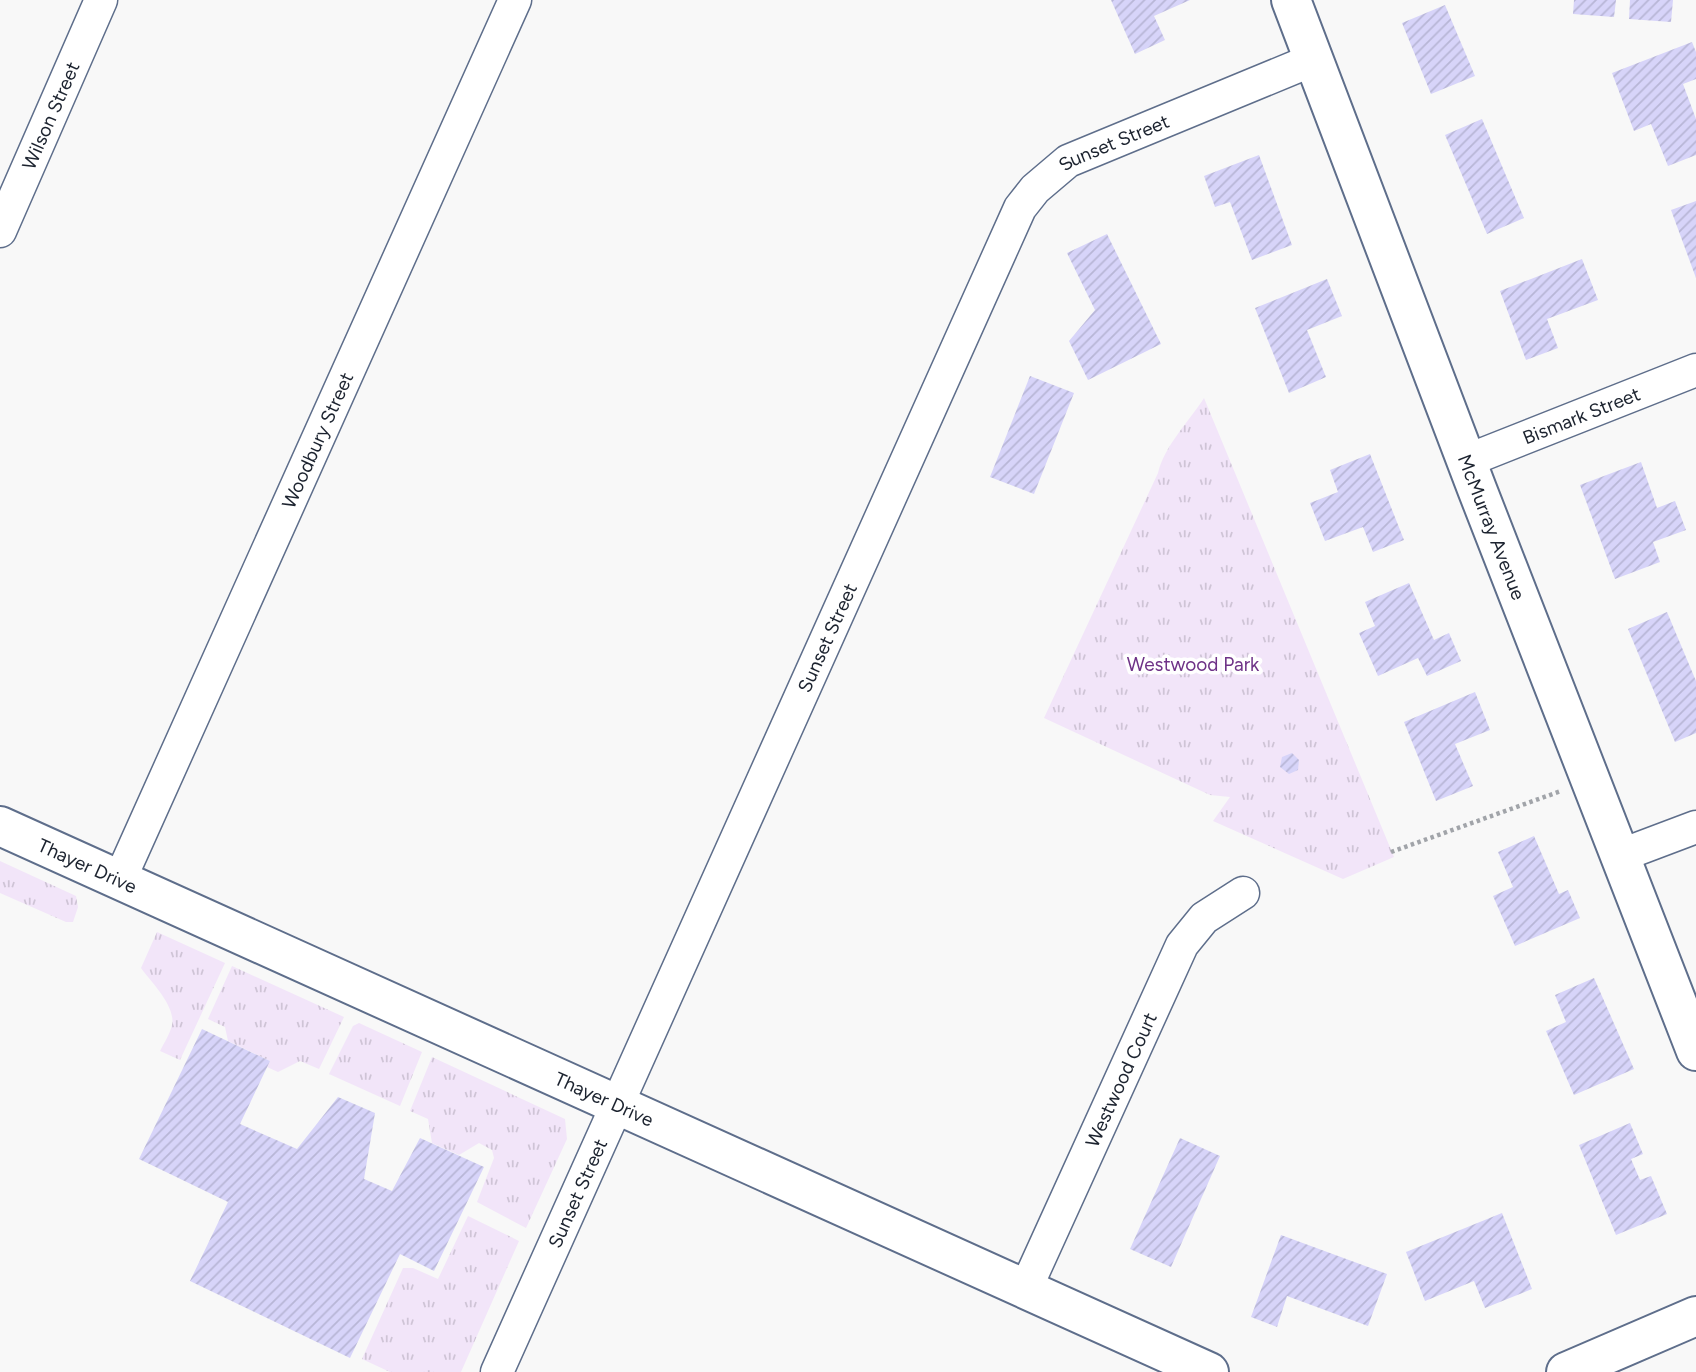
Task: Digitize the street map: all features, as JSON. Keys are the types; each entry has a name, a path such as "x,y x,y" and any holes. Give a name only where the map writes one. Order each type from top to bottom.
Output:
{"street":[{"name":"Wilson Street","path":"0,231 101,0"},
{"name":"Woodbury Street","path":"120,879 514,0"},
{"name":"McMurray Avenue","path":"1291,0 1466,461 1696,1051"},
{"name":"Sunset Street","path":"504,1370 618,1107 1020,208 1035,189 1068,161 1315,59"},
{"name":"Bismark Street","path":"1466,461 1696,370"},
{"name":"Thayer Drive","path":"0,827 1209,1372"},
{"path":"1619,856 1696,827"},
{"name":"Westwood Court","path":"1025,1290 1182,945 1204,918 1243,893"},
{"path":"1566,1372 1696,1316"}],"path":[{"path":"1391,852 1565,790"}],"green space":[{"name":"Westwood Park","path":"1204,398 1394,857 1343,879 1213,821 1230,797 1210,795 1044,718 1166,453"},
{"path":"0,861 76,896 78,907 73,922 66,922 0,893"},
{"path":"157,932 225,963 180,1060 160,1051 170,1032 172,1018 167,1002 141,968"},
{"path":"232,966 344,1017 319,1069 300,1061 278,1072 267,1067 270,1061 228,1041 225,1027 208,1019"},
{"path":"359,1023 422,1052 400,1106 329,1074 353,1026"},
{"path":"432,1057 565,1119 567,1139 526,1228 477,1202 494,1158 492,1150 479,1143 459,1155 432,1143 428,1119 410,1111"},
{"path":"468,1216 519,1241 461,1372 390,1372 362,1359 403,1268 413,1268 438,1279"}],"building":[{"path":"1111,0 1190,0 1154,16 1165,40 1135,54"},
{"path":"1574,0 1616,0 1614,17 1573,14"},
{"path":"1630,0 1673,0 1671,22 1629,19"},
{"path":"1445,5 1475,76 1431,94 1402,23"},
{"path":"1692,42 1696,52 1696,79 1683,84 1696,119 1696,155 1668,166 1651,124 1634,131 1612,73"},
{"path":"1482,119 1524,218 1487,234 1445,135"},
{"path":"1259,155 1292,245 1252,260 1230,202 1215,207 1204,176"},
{"path":"1696,201 1696,278 1671,210"},
{"path":"1107,234 1161,344 1088,380 1069,341 1095,310 1067,253"},
{"path":"1582,259 1598,300 1547,319 1558,348 1526,360 1500,291"},
{"path":"1327,279 1342,316 1307,330 1326,377 1289,393 1255,308"},
{"path":"1030,376 1074,393 1034,494 990,477"},
{"path":"1370,454 1404,540 1373,552 1363,527 1325,541 1310,503 1338,492 1330,470"},
{"path":"1641,462 1657,508 1675,501 1686,530 1653,542 1660,562 1615,579 1580,485"},
{"path":"1409,583 1434,640 1449,633 1461,661 1427,676 1418,658 1378,676 1359,633 1375,626 1365,602"},
{"path":"1667,612 1696,681 1696,733 1675,742 1628,629"},
{"path":"1475,692 1490,730 1455,744 1473,786 1436,801 1404,722"},
{"path":"1292,753 1299,760 1298,770 1289,774 1280,767 1282,757"},
{"path":"1534,836 1559,894 1568,890 1580,918 1515,946 1493,896 1513,887 1498,852"},
{"path":"1594,978 1634,1069 1574,1095 1546,1031 1566,1022 1555,995"},
{"path":"202,1029 270,1061 240,1124 297,1149 338,1097 375,1113 364,1179 392,1191 420,1138 484,1167 434,1271 400,1254 350,1358 190,1281 228,1202 139,1159"},
{"path":"1630,1123 1643,1154 1631,1159 1640,1180 1651,1176 1667,1214 1616,1235 1579,1145"},
{"path":"1180,1138 1220,1156 1171,1267 1130,1249"},
{"path":"1502,1213 1532,1289 1485,1308 1474,1281 1425,1301 1406,1252"},
{"path":"1281,1235 1387,1274 1368,1326 1287,1296 1277,1327 1251,1317"}]}
